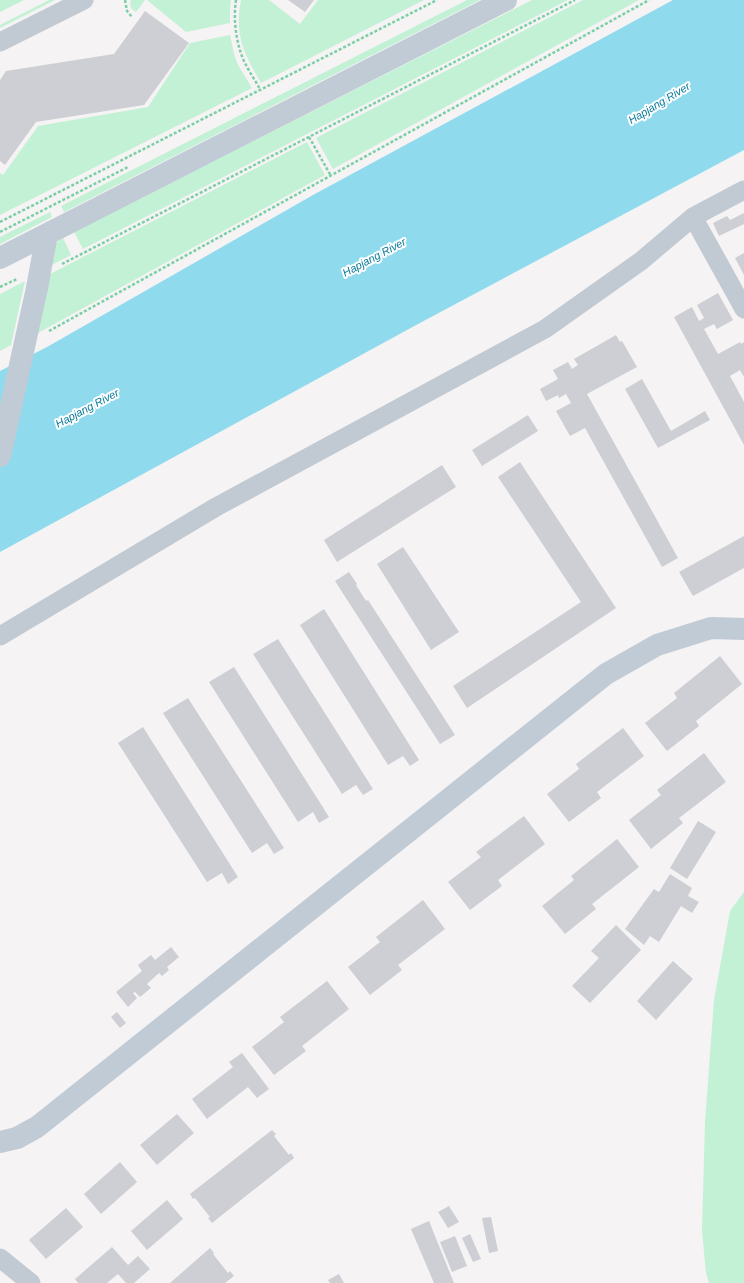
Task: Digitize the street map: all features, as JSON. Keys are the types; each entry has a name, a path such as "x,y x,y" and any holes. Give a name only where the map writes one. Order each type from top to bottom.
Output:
{"street":[{"path":"0,42 84,0"},
{"path":"0,258 506,0"},
{"path":"0,636 216,507 545,329 641,261 693,217 744,190"},
{"path":"693,217 744,309"},
{"path":"0,456 47,234"},
{"path":"0,1142 17,1138 37,1127 606,674 657,645 711,628 744,629"},
{"path":"0,1258 31,1283"}],"path":[{"path":"125,0 127,11 132,17"},
{"path":"236,0 235,22 240,50 244,61 260,89"},
{"path":"0,222 437,0"},
{"path":"38,282 309,137 575,0"},
{"path":"46,334 649,0"},
{"path":"309,137 331,176"}],"green space":[{"path":"0,0 24,0 0,12"},
{"path":"49,0 55,0 0,28 0,25"},
{"path":"131,0 145,0 136,12 131,8"},
{"path":"147,0 231,0 230,23 186,32"},
{"path":"241,0 269,0 300,24 318,0 424,0 261,83 245,53 242,44 239,24"},
{"path":"467,0 480,0 64,212 61,206"},
{"path":"532,0 568,0 83,249 74,232"},
{"path":"583,0 639,0 333,169 316,138"},
{"path":"230,35 238,65 252,88 0,215 0,173 3,175 38,126 148,107 190,43"},
{"path":"307,142 325,175 38,333 48,275"},
{"path":"50,212 52,217 0,244 0,237"},
{"path":"63,238 71,255 46,268 54,244"},
{"path":"25,281 11,345 0,351 0,294"},
{"path":"744,892 744,1283 709,1283 706,1273 702,1231 705,1122 714,1000 730,911"}],"water":[{"name":"Hapjang River","path":"673,0 744,0 744,150 418,324 0,552 0,371 47,347 313,195"}],"building":[{"path":"288,0 314,0 305,12"},
{"path":"145,11 189,43 144,105 36,122 5,165 0,161 0,80 6,71 114,54"},
{"path":"744,213 744,224 719,236 713,223 727,216 730,220"},
{"path":"744,253 744,275 735,258"},
{"path":"718,293 733,320 717,329 714,324 704,329 718,354 740,342 741,344 744,342 744,377 740,370 730,376 744,402 744,445 674,317 692,307 699,321 704,318 697,305"},
{"path":"616,335 620,342 622,341 637,367 587,394 678,558 662,567 585,428 570,436 556,411 571,403 566,394 559,398 558,395 546,401 540,389 558,379 553,370 568,362 572,369 578,365 574,359"},
{"path":"642,379 671,431 705,411 710,420 658,448 625,389"},
{"path":"528,415 538,431 482,466 472,450"},
{"path":"520,462 616,608 467,708 453,686 581,602 498,477"},
{"path":"442,465 456,487 337,562 324,540"},
{"path":"744,536 744,568 693,596 679,572"},
{"path":"403,547 459,632 431,650 377,564"},
{"path":"349,572 366,601 368,600 455,735 440,744 335,581"},
{"path":"324,609 419,760 410,766 403,756 388,765 300,625"},
{"path":"278,639 373,789 363,795 356,785 342,794 253,654"},
{"path":"720,656 742,684 696,721 699,726 667,751 645,723 677,698 674,693"},
{"path":"234,667 329,817 319,823 313,812 298,822 209,682"},
{"path":"188,698 284,848 274,854 267,843 252,853 163,713"},
{"path":"143,727 238,877 228,884 222,873 207,882 118,743"},
{"path":"623,728 644,756 597,792 601,798 569,822 547,794 579,769 576,764"},
{"path":"704,753 726,782 679,818 683,823 651,849 629,820 661,795 657,790"},
{"path":"524,816 545,844 498,880 502,886 470,910 448,882 481,857 476,852"},
{"path":"698,821 716,832 687,879 670,868"},
{"path":"617,839 639,867 592,904 596,909 565,934 542,906 574,880 571,876"},
{"path":"670,874 692,888 688,896 699,902 692,913 681,906 659,942 650,936 644,945 625,929 654,889 659,892"},
{"path":"423,900 445,929 398,965 402,970 370,995 348,967 380,942 376,937"},
{"path":"616,925 641,950 590,1003 572,986 599,958 591,951"},
{"path":"171,947 179,957 167,967 169,970 162,976 159,973 147,984 151,988 140,997 135,992 133,993 137,998 128,1007 116,992 142,971 138,965 151,955 155,960"},
{"path":"673,961 693,979 656,1020 637,1001"},
{"path":"327,981 349,1009 302,1046 306,1051 274,1075 252,1047 284,1022 280,1017"},
{"path":"117,1012 126,1023 120,1028 111,1017"},
{"path":"242,1053 269,1089 257,1098 248,1087 207,1119 192,1099 233,1067 229,1062"},
{"path":"177,1114 194,1133 157,1165 140,1145"},
{"path":"272,1130 276,1134 274,1136 289,1155 291,1153 294,1158 212,1223 208,1218 210,1217 190,1194"},
{"path":"120,1162 137,1182 101,1214 84,1194"},
{"path":"167,1200 183,1219 147,1250 131,1231"},
{"path":"449,1206 459,1222 448,1228 438,1212"},
{"path":"66,1208 83,1227 46,1259 29,1240"},
{"path":"491,1217 498,1251 489,1253 482,1218"},
{"path":"429,1221 454,1283 434,1283 411,1229"},
{"path":"470,1234 481,1259 473,1262 462,1238"},
{"path":"455,1236 467,1266 452,1272 440,1242"},
{"path":"112,1247 128,1265 138,1256 150,1269 134,1283 126,1283 118,1274 107,1283 78,1283 75,1279"},
{"path":"210,1248 228,1273 230,1271 234,1276 225,1283 170,1283"},
{"path":"339,1274 344,1283 330,1283 328,1280"}]}
